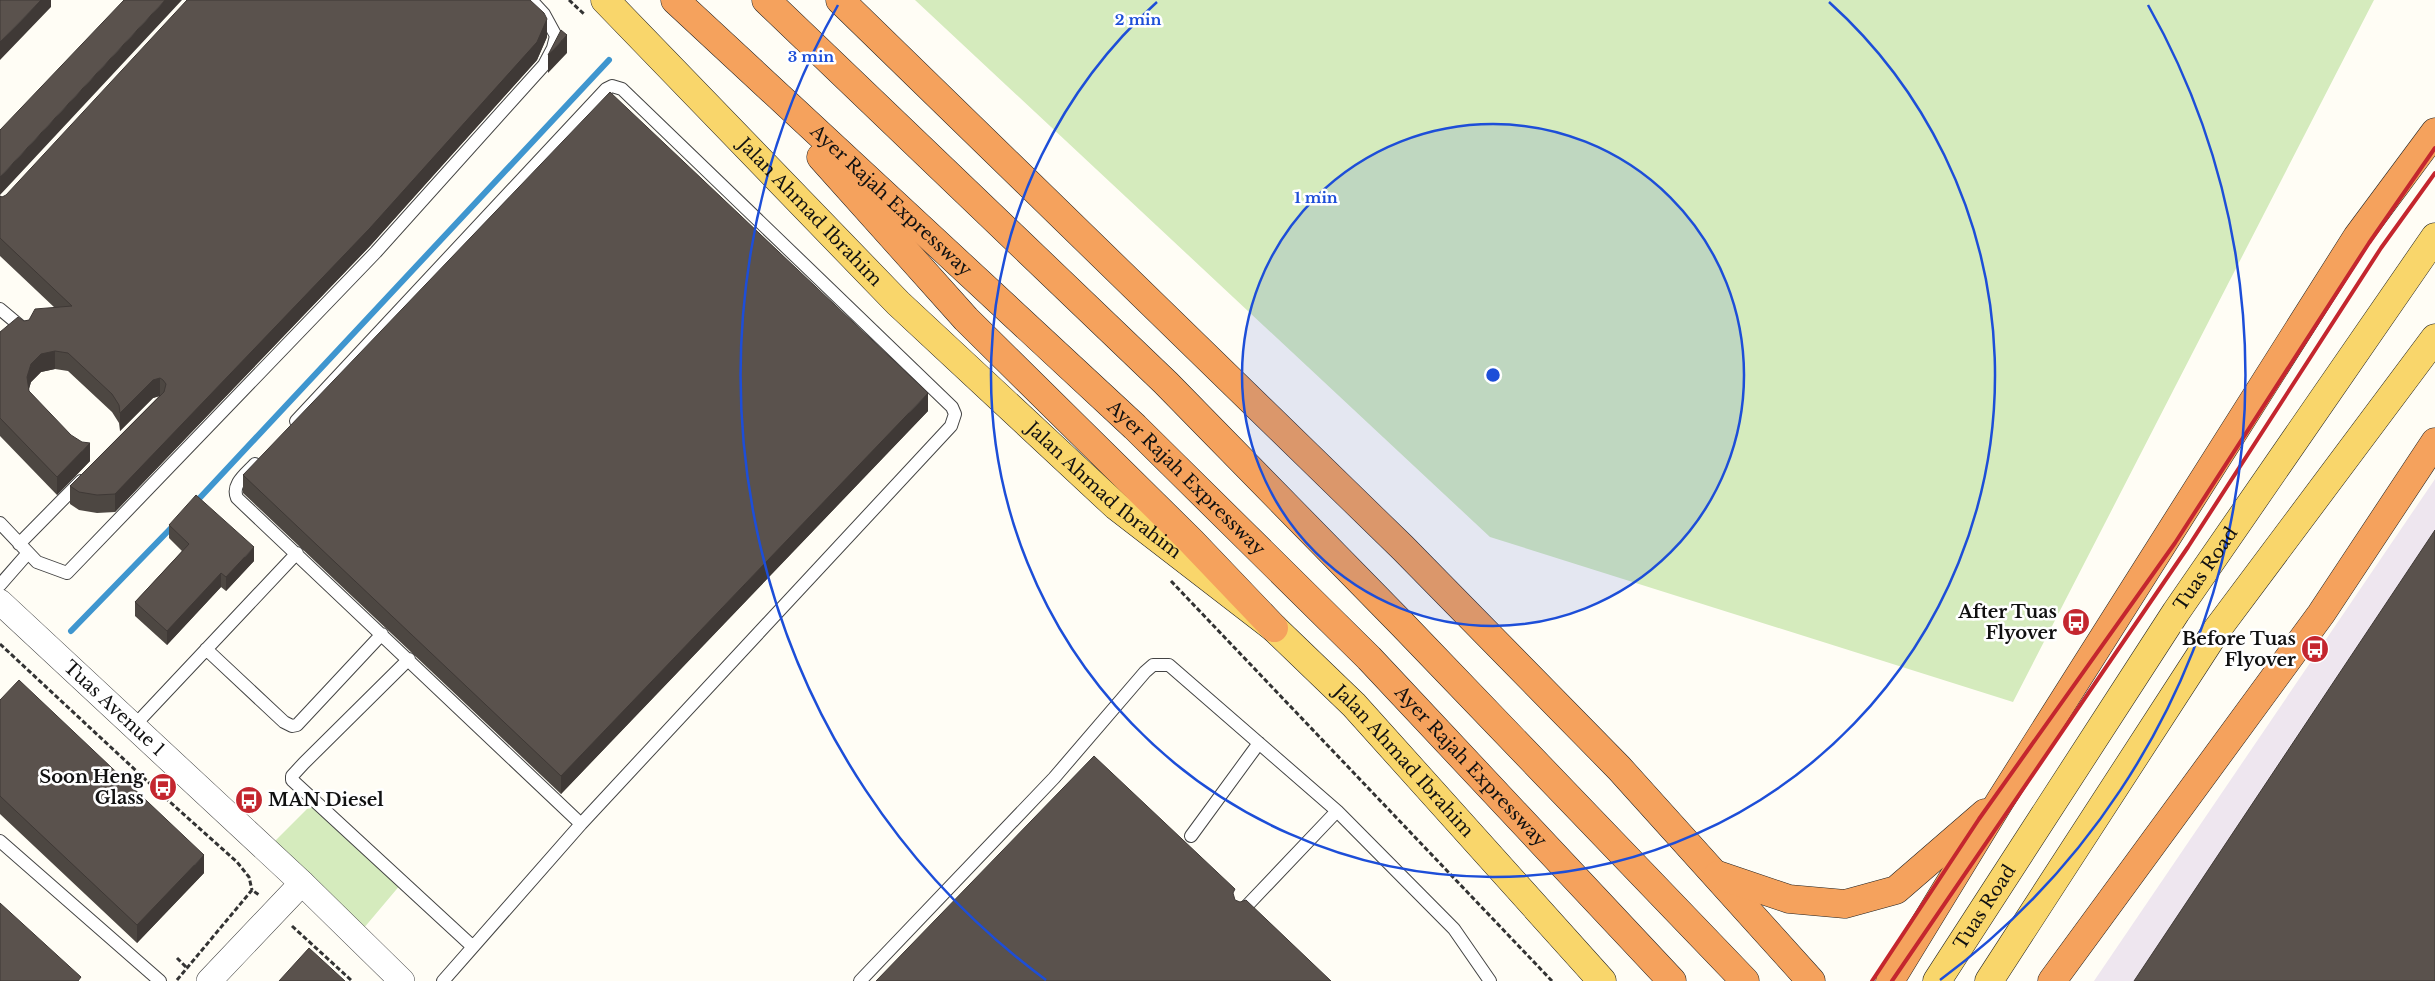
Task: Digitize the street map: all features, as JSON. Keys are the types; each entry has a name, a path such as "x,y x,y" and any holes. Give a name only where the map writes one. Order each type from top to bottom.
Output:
{"highway":[{"name":"Ayer Rajah Expressway","path":"675,0 1163,455 1369,658 1672,981"},
{"path":"766,0 1166,383 1395,616 1745,981"},
{"path":"840,0 1403,548 1573,720 1812,981"},
{"path":"700,24 966,319 1191,541 1274,628"},
{"path":"1890,981 2000,801 2357,237 2435,132"},
{"path":"2052,981 2321,614 2435,442"},
{"path":"1715,874 1789,899 1846,904 1896,890 1969,825 2000,801"},
{"path":"2066,981 2072,952"}],"main road":[{"name":"Jalan Ahmad Ibrahim","path":"605,0 905,310 1116,506 1274,628 1354,705 1602,981"},
{"name":"Tuas Road","path":"1937,981 2176,612 2435,237"},
{"path":"1989,981 2216,631 2435,338"}],"street":[{"name":"Tuas Avenue 1","path":"0,602 302,883 402,981"},
{"path":"209,981 302,883"}],"lane":[{"path":"0,523 37,562 67,573 376,252 544,65 553,48 556,36 544,14 532,0"},
{"path":"284,433 606,89 612,86 622,89 952,407 955,414 951,426 581,824 443,981"},
{"path":"0,310 26,331"},
{"path":"264,454 237,483 235,494 237,498 581,824"},
{"path":"0,585 24,548 89,474"},
{"path":"134,726 297,553"},
{"path":"206,649 284,722 292,726 297,725 382,634"},
{"path":"409,659 304,763 292,776 292,780 472,946"},
{"path":"860,981 1054,778 1145,672 1153,665 1169,664 1336,812 1454,929 1490,981"},
{"path":"1191,836 1259,743"},
{"path":"1241,912 1336,812"},
{"path":"0,841 160,981"}],"path":[{"path":"0,644 160,794 237,862 249,877 252,890"},
{"path":"292,925 352,981"}],"shaded area":[{"path":"2435,479 2435,981 2094,981"}],"green space":[{"path":"915,0 2374,0 2013,702 1490,537"},
{"path":"313,803 401,884 358,935 268,848"}],"building":[{"path":"0,0 41,0 0,42"},
{"path":"124,0 165,0 0,177 0,130"},
{"path":"187,0 530,0 544,13 547,19 537,42 370,228 115,494 97,495 79,492 70,486 164,392 166,384 160,378 153,380 120,413 119,405 112,394 68,353 55,351 41,354 31,364 27,377 29,391 71,435 82,442 90,443 57,477 0,418 0,332 18,317 24,321 29,320 35,309 72,306 0,238 0,196 6,195"},
{"path":"561,30 567,35 548,55"},
{"path":"610,92 928,393 561,776 243,475"},
{"path":"196,495 254,547 226,577 221,573 167,631 135,602 189,544 169,525"},
{"path":"2435,530 2435,981 2134,981"},
{"path":"19,680 204,855 137,925 0,796 0,700"},
{"path":"1094,756 1235,889 1233,893 1235,900 1240,902 1246,900 1331,981 876,981"},
{"path":"0,903 81,977 78,981 0,981"},
{"path":"309,948 345,981 279,981"}],"waterway":[{"path":"195,503 609,60"},
{"path":"71,631 174,525"}],"railway":[{"path":"1872,981 1979,819 2175,543 2369,243 2435,148"},
{"path":"1892,981 2188,547 2381,248 2435,173"}],"place":[{"name":"After Tuas Flyover","path":"2076,622"},
{"name":"Before Tuas Flyover","path":"2315,649"},
{"name":"Soon Heng Glass","path":"163,787"},
{"name":"MAN Diesel","path":"249,800"}]}
